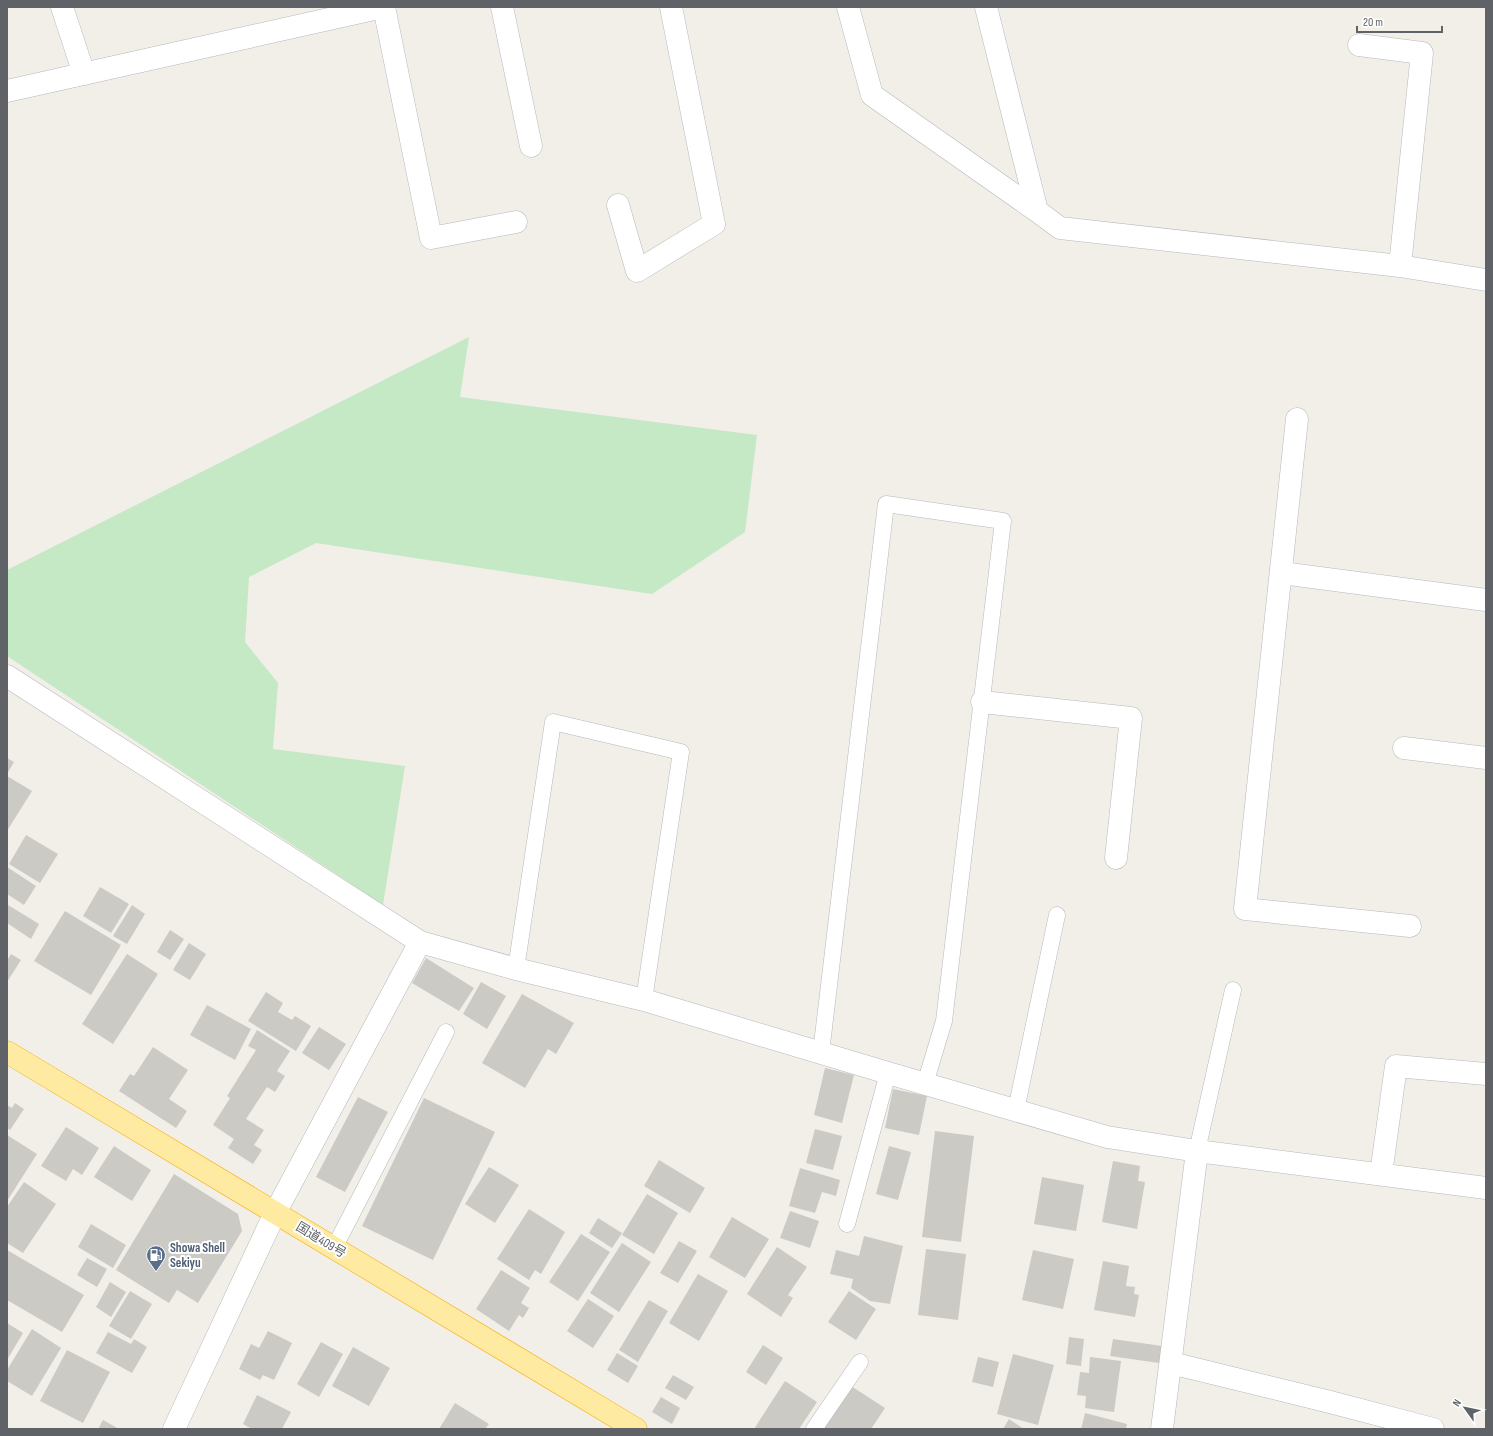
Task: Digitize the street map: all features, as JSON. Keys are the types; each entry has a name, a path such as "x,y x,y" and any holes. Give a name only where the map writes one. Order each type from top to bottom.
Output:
{"highway":[{"name":"国道409号","path":"7,1052 636,1429"}],"street":[{"path":"62,7 84,74"},
{"path":"7,91 383,7 431,238 516,222"},
{"path":"502,7 531,146"},
{"path":"618,206 637,271 714,224 671,7"},
{"path":"848,7 872,94 1060,228 1400,266 1486,280"},
{"path":"986,7 1036,212"},
{"path":"1359,45 1422,53 1400,266"},
{"path":"1296,419 1282,573 1246,909 1410,926"},
{"path":"1282,573 1486,600"},
{"path":"7,676 420,942 516,969 644,1000 1107,1137 1197,1151 1486,1188"},
{"path":"982,702 1131,718 1116,858"},
{"path":"1404,748 1486,758"},
{"path":"174,1429 275,1213 420,942"},
{"path":"1380,1174 1396,1066 1486,1074"},
{"path":"1162,1429 1197,1151"},
{"path":"1170,1363 1433,1429"}],"lane":[{"path":"821,1053 886,504 1003,521 944,1021 925,1084"},
{"path":"516,969 553,722 681,752 644,1000"},
{"path":"1016,1110 1057,915"},
{"path":"1197,1151 1233,990"},
{"path":"334,1248 446,1032"},
{"path":"847,1224 888,1073"},
{"path":"814,1429 860,1362"}],"green space":[{"path":"469,337 460,397 757,435 745,532 652,594 316,543 249,577 245,642 278,683 273,749 405,766 383,905 7,656 7,570"}],"building":[{"path":"7,758 14,762 7,774"},
{"path":"7,776 32,791 7,831"},
{"path":"26,835 58,854 40,883 9,864"},
{"path":"7,867 36,886 24,905 7,894"},
{"path":"100,887 129,904 111,933 83,916"},
{"path":"8,905 39,924 31,939 7,923"},
{"path":"132,905 145,914 127,944 113,936"},
{"path":"65,911 121,945 91,995 34,961"},
{"path":"170,930 184,939 170,960 157,952"},
{"path":"189,943 206,954 190,980 173,970"},
{"path":"11,954 21,960 7,982 7,961"},
{"path":"127,954 158,974 113,1044 82,1024"},
{"path":"426,958 474,988 459,1011 412,983"},
{"path":"481,982 506,996 487,1029 463,1014"},
{"path":"266,992 283,1003 278,1012 292,1020 295,1016 311,1026 296,1051 248,1021"},
{"path":"522,994 574,1023 556,1054 548,1049 525,1088 482,1063"},
{"path":"207,1005 251,1029 235,1060 190,1035"},
{"path":"319,1027 346,1044 329,1070 302,1053"},
{"path":"257,1030 290,1051 277,1071 285,1076 275,1092 267,1087 246,1119 264,1130 254,1145 262,1150 253,1164 228,1148 234,1139 213,1125 230,1098 227,1096 256,1050 248,1046"},
{"path":"153,1047 188,1070 169,1099 187,1111 176,1128 119,1091 130,1074 134,1076"},
{"path":"825,1068 854,1075 842,1123 814,1115"},
{"path":"893,1089 927,1096 919,1135 885,1128"},
{"path":"358,1097 388,1112 345,1192 316,1177"},
{"path":"424,1098 495,1132 433,1260 362,1226"},
{"path":"15,1103 24,1109 10,1130 7,1128 7,1105 12,1108"},
{"path":"66,1127 99,1148 82,1175 73,1169 66,1181 41,1166"},
{"path":"815,1129 842,1136 833,1170 806,1163"},
{"path":"935,1131 974,1136 961,1242 922,1237"},
{"path":"7,1135 37,1154 7,1201"},
{"path":"114,1146 151,1170 132,1201 94,1177"},
{"path":"889,1146 911,1152 898,1200 876,1194"},
{"path":"659,1160 705,1188 690,1213 644,1186"},
{"path":"1113,1161 1140,1166 1138,1181 1145,1182 1137,1229 1102,1222"},
{"path":"489,1167 519,1185 495,1223 465,1204"},
{"path":"800,1168 840,1180 836,1196 822,1192 815,1213 789,1206"},
{"path":"174,1174 238,1214 242,1231 198,1303 177,1290 169,1303 116,1270"},
{"path":"1042,1177 1084,1185 1076,1231 1034,1224"},
{"path":"24,1182 56,1204 23,1253 7,1243 7,1207"},
{"path":"647,1194 678,1213 654,1254 622,1235"},
{"path":"529,1209 565,1232 541,1274 535,1270 529,1280 497,1259"},
{"path":"790,1211 819,1221 810,1248 780,1238"},
{"path":"732,1217 769,1239 745,1278 709,1257"},
{"path":"598,1218 622,1233 612,1248 589,1233"},
{"path":"91,1224 126,1245 113,1268 78,1247"},
{"path":"581,1234 610,1252 578,1301 549,1282"},
{"path":"864,1236 903,1246 890,1304 870,1301 851,1288 853,1279 830,1274 836,1250 859,1256"},
{"path":"679,1241 697,1251 678,1283 660,1273"},
{"path":"622,1243 651,1262 619,1312 590,1293"},
{"path":"777,1247 807,1267 788,1295 793,1298 781,1317 747,1294"},
{"path":"926,1249 966,1254 958,1320 918,1315"},
{"path":"7,1250 84,1295 62,1332 7,1300"},
{"path":"1033,1250 1074,1259 1063,1309 1022,1300"},
{"path":"87,1258 107,1269 97,1287 77,1275"},
{"path":"1103,1261 1129,1266 1126,1286 1135,1287 1134,1294 1139,1295 1135,1317 1094,1310"},
{"path":"501,1270 530,1288 521,1303 529,1308 523,1318 519,1315 509,1331 476,1309"},
{"path":"698,1274 728,1291 699,1341 669,1323"},
{"path":"110,1282 126,1292 111,1317 96,1307"},
{"path":"130,1291 152,1304 131,1339 109,1326"},
{"path":"849,1291 876,1309 856,1340 828,1322"},
{"path":"588,1299 614,1316 593,1348 567,1331"},
{"path":"649,1300 668,1311 638,1362 619,1350"},
{"path":"7,1323 23,1333 7,1360"},
{"path":"32,1329 61,1348 32,1396 7,1381 7,1370"},
{"path":"268,1331 292,1343 274,1380 263,1375 260,1380 239,1369 251,1344 259,1348"},
{"path":"108,1332 131,1344 134,1339 147,1347 132,1373 96,1353"},
{"path":"1069,1337 1084,1339 1081,1366 1066,1364"},
{"path":"1113,1339 1162,1346 1159,1363 1110,1356"},
{"path":"321,1342 343,1354 319,1397 297,1384"},
{"path":"763,1345 783,1358 766,1385 746,1372"},
{"path":"353,1347 390,1368 369,1406 332,1386"},
{"path":"67,1350 110,1372 83,1423 40,1401"},
{"path":"617,1353 638,1366 628,1383 607,1370"},
{"path":"1013,1354 1054,1365 1038,1425 997,1414"},
{"path":"978,1357 999,1362 993,1387 972,1382"},
{"path":"1090,1357 1121,1361 1114,1412 1085,1408 1086,1396 1077,1395 1080,1372 1089,1373"},
{"path":"673,1375 694,1387 686,1400 665,1388"},
{"path":"785,1381 817,1402 799,1429 754,1429"},
{"path":"851,1386 885,1408 871,1429 822,1429"},
{"path":"257,1395 291,1412 282,1429 252,1429 243,1424"},
{"path":"661,1397 680,1408 672,1424 652,1412"},
{"path":"455,1403 489,1424 485,1429 439,1429"},
{"path":"1085,1413 1127,1424 1126,1429 1081,1429"},
{"path":"1009,1419 1024,1429 1003,1429"},
{"path":"103,1420 119,1429 98,1429"}],"place":[{"name":"Showa Shell Sekiyu","path":"156,1272"}]}
